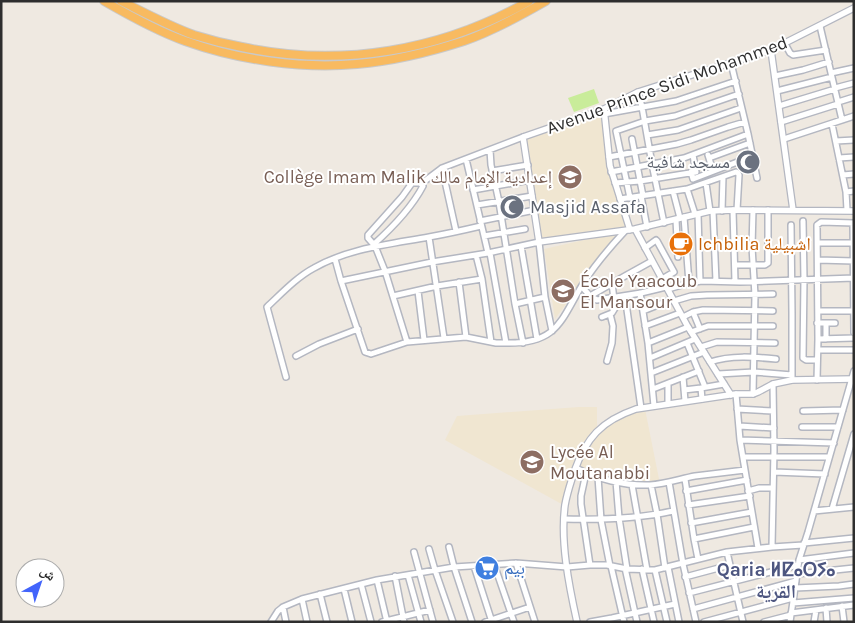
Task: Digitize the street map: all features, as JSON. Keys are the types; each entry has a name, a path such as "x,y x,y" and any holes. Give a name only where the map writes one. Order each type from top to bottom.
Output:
{"highway":[{"path":"104,1 157,29 212,50 289,63 321,65 357,64 422,53 466,40 501,25 546,1"},
{"path":"121,1 171,26 195,35 256,50 321,56 356,55 410,48 479,26 529,1"}],"street":[{"name":"Avenue Prince Sidi Mohammed","path":"374,245 368,238 371,231 412,183 422,183 442,168 523,137 604,111 638,92 771,50 854,8"},
{"path":"820,26 842,120"},
{"path":"785,44 792,55 826,50"},
{"path":"771,50 793,210"},
{"path":"775,76 829,62"},
{"path":"731,63 757,178"},
{"path":"777,91 854,68"},
{"path":"736,81 676,101 604,111 614,183 630,230 645,248 695,339 724,384 733,394 737,409 746,480 758,548"},
{"path":"779,106 854,83"},
{"path":"638,92 664,223"},
{"path":"630,198 616,131 645,121 675,116 739,94"},
{"path":"781,122 854,97"},
{"path":"647,135 678,130 742,108"},
{"path":"784,139 854,116"},
{"path":"609,157 691,140 745,122"},
{"path":"341,281 539,242 647,227 712,211 851,211 832,124"},
{"path":"612,172 684,158 748,134"},
{"path":"523,137 539,242 545,297 552,331"},
{"path":"632,139 647,227"},
{"path":"836,141 854,140"},
{"path":"709,158 750,143"},
{"path":"490,150 514,304 523,343"},
{"path":"706,150 713,171"},
{"path":"614,183 696,172 693,155"},
{"path":"688,173 693,179 753,156"},
{"path":"839,158 854,156"},
{"path":"466,159 489,253 506,343"},
{"path":"492,171 528,166"},
{"path":"442,168 456,232"},
{"path":"620,199 688,189 736,172 739,173 735,210 735,282"},
{"path":"843,176 854,174"},
{"path":"722,211 723,177"},
{"path":"473,190 530,180"},
{"path":"374,245 406,212 423,186 420,183"},
{"path":"706,183 712,211 716,281"},
{"path":"688,189 696,214 700,281"},
{"path":"673,191 680,218 689,283"},
{"path":"846,192 854,191"},
{"path":"476,205 532,196"},
{"path":"286,377 268,307 305,273 335,259 374,245 456,232 501,217 534,210"},
{"path":"753,210 755,294 753,394"},
{"path":"735,265 765,265 768,263 768,210"},
{"path":"678,257 680,218"},
{"path":"803,221 803,358 806,360 817,360"},
{"path":"817,380 817,227 819,222 853,223 854,333"},
{"path":"791,225 792,378"},
{"path":"484,236 525,229"},
{"path":"335,259 365,352 368,354 375,354 407,342 444,338 466,337 491,342 523,343 541,338 552,331 563,319 585,280 604,254 630,230"},
{"path":"429,237 444,338"},
{"path":"645,248 656,240 658,241 674,272 662,278"},
{"path":"818,243 854,243"},
{"path":"374,245 385,271 407,342"},
{"path":"521,246 537,339"},
{"path":"476,255 482,279 491,342"},
{"path":"818,260 854,261"},
{"path":"590,296 652,261"},
{"path":"585,280 584,289 597,300 700,281 754,282 854,278"},
{"path":"393,296 437,286 482,279"},
{"path":"459,282 466,337"},
{"path":"602,317 610,314 615,308 612,283"},
{"path":"418,291 424,340"},
{"path":"640,293 650,358 654,406"},
{"path":"643,310 674,300 699,295 773,294"},
{"path":"625,296 641,408"},
{"path":"514,304 545,297"},
{"path":"645,326 703,310 773,311"},
{"path":"818,311 854,311"},
{"path":"693,312 700,329"},
{"path":"607,362 612,343 613,326 610,314"},
{"path":"817,323 834,323"},
{"path":"826,323 826,339"},
{"path":"648,342 689,329 700,329 708,326 774,326"},
{"path":"296,356 358,329"},
{"path":"818,339 854,338"},
{"path":"650,358 695,339"},
{"path":"651,374 693,357 717,342 775,343"},
{"path":"687,343 699,371 703,387 702,399"},
{"path":"818,350 854,350"},
{"path":"710,362 720,359 754,357 776,359"},
{"path":"653,388 699,371"},
{"path":"790,622 798,563 854,371"},
{"path":"718,374 754,372 817,380 852,379"},
{"path":"683,378 685,401"},
{"path":"577,622 571,598 567,567 565,503 570,484 586,444 595,433 618,416 641,408 733,394 753,394 773,384 792,378"},
{"path":"668,384 668,404"},
{"path":"684,390 724,384"},
{"path":"772,547 774,472 773,384"},
{"path":"845,398 854,399"},
{"path":"737,409 774,411"},
{"path":"803,411 843,410"},
{"path":"739,426 774,428"},
{"path":"802,427 838,427"},
{"path":"832,509 854,434"},
{"path":"740,440 834,443"},
{"path":"743,457 830,457"},
{"path":"576,468 586,474 598,477 632,484 651,485 745,470"},
{"path":"774,472 825,474"},
{"path":"586,474 581,496 582,520 590,565"},
{"path":"598,477 601,520 623,619"},
{"path":"685,479 698,559"},
{"path":"686,491 746,480"},
{"path":"616,481 626,568 637,622"},
{"path":"669,482 682,564 696,622"},
{"path":"632,484 644,570 654,622"},
{"path":"651,485 666,568 679,622"},
{"path":"688,505 749,494 759,488 773,488"},
{"path":"814,511 854,507"},
{"path":"564,519 601,520 638,517 673,511"},
{"path":"691,523 752,512"},
{"path":"694,539 754,527"},
{"path":"271,622 283,607 302,599 395,576 454,567 516,563 567,567 611,566 655,570 727,552 854,538"},
{"path":"449,547 472,622"},
{"path":"429,549 453,622"},
{"path":"414,552 433,622"},
{"path":"727,552 743,622"},
{"path":"689,593 798,563 854,553"},
{"path":"516,563 535,622"},
{"path":"494,564 514,622"},
{"path":"686,577 730,565"},
{"path":"474,566 492,621"},
{"path":"797,574 854,568"},
{"path":"655,570 667,622"},
{"path":"408,575 420,622"},
{"path":"395,576 404,619"},
{"path":"377,580 385,621 404,619 418,612 430,610"},
{"path":"693,608 796,581"},
{"path":"361,584 371,622"},
{"path":"795,588 854,584"},
{"path":"344,589 352,622"},
{"path":"320,594 327,622"},
{"path":"704,622 793,601 854,598"},
{"path":"302,599 307,622"},
{"path":"590,622 623,619 635,613 675,604"},
{"path":"764,622 791,614 854,605"},
{"path":"842,606 844,622"},
{"path":"283,607 286,622"},
{"path":"485,622 530,608"},
{"path":"826,608 827,622"},
{"path":"814,622 816,610"}],"shaded area":[{"name":"Collège Imam Malik إعدادية الإمام مالك","path":"603,109 610,166 630,231 618,233 555,319 544,249 611,234 542,241 522,140"},
{"name":"Lycée Al Moutanabbi","path":"597,407 597,432 619,417 645,409 660,484 629,482 586,473 576,469 567,507 445,440 457,416"}],"green space":[{"path":"594,89 599,103 574,112 568,98"}],"place":[{"name":"مسجد شافية","path":"748,162"},
{"name":"Collège Imam Malik إعدادية الإمام مالك","path":"570,177"},
{"name":"Masjid Assafa","path":"512,207"},
{"name":"Ichbilia اشبيلية","path":"681,244"},
{"name":"École Yaacoub El Mansour","path":"563,291"},
{"name":"Lycée Al Moutanabbi","path":"532,462"},
{"name":"بيم","path":"487,568"}],"district":[{"name":"Qaria ⵍⵇⴰⵔⵢⴰ القرية","path":"776,581"}]}
